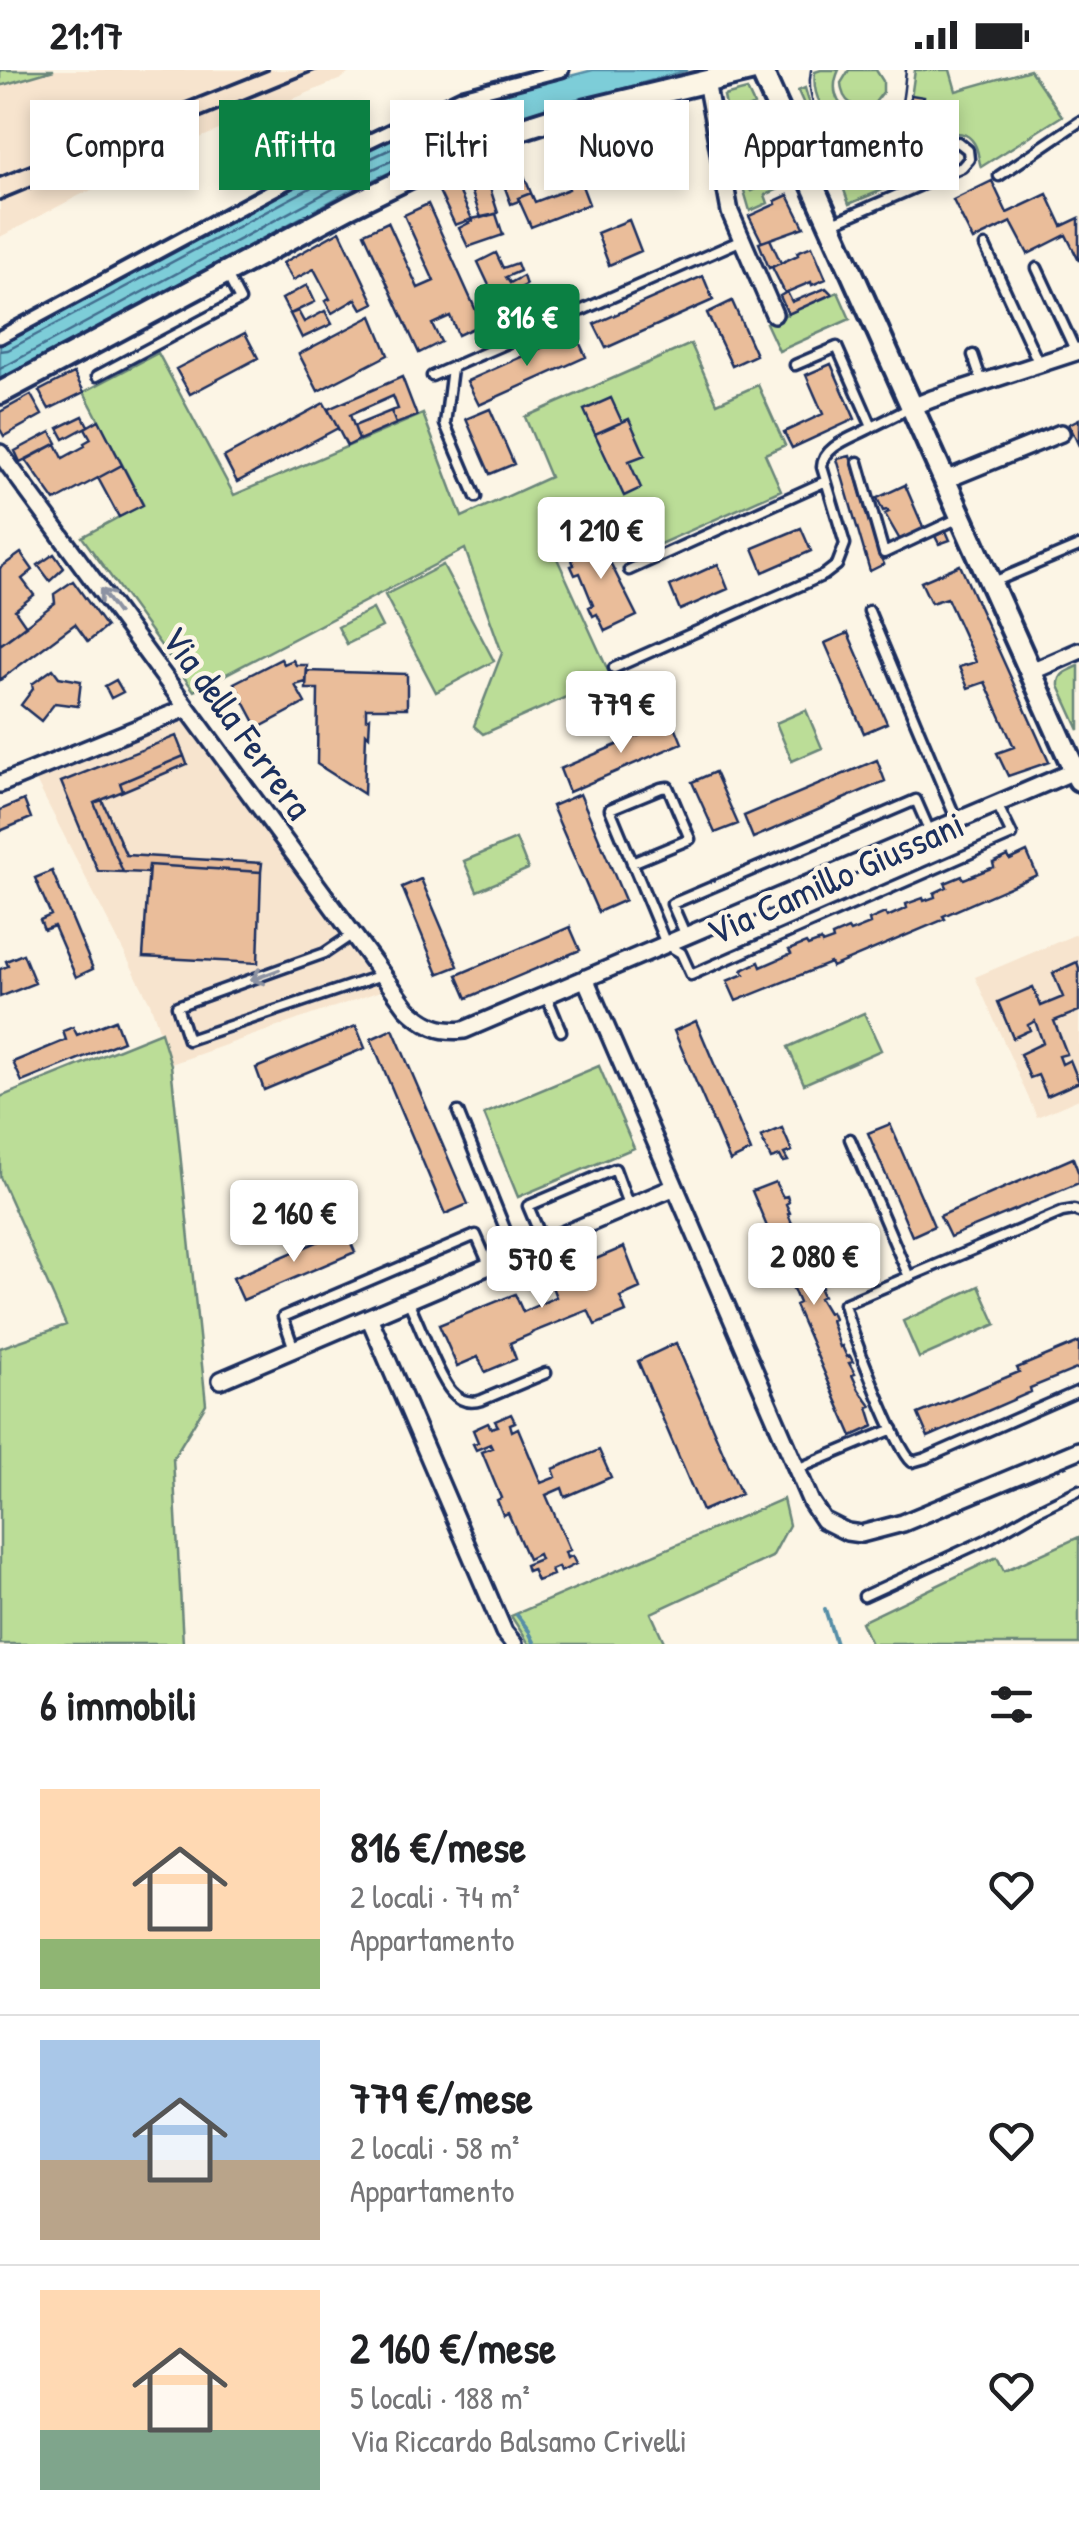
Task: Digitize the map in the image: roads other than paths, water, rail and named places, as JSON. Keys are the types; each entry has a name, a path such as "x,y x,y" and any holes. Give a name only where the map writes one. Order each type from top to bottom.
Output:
{"street":[{"path":"0,337 321,164 463,96 562,70"},
{"path":"0,394 349,207 483,142 533,124 758,70 831,224 1077,776"},
{"path":"706,81 730,212 774,314"},
{"path":"912,407 1078,352"},
{"path":"945,480 1061,433"},
{"name":"Via della Ferrera","path":"0,452 382,975 407,1008 428,1026"},
{"path":"1031,672 1079,652"},
{"path":"0,784 188,708"},
{"name":"Via Camillo Giussani","path":"428,1026 464,1030 997,804 1077,776"},
{"path":"585,978 796,1469 823,1520 861,1534 903,1523 1077,1454"},
{"path":"221,1380 675,1187"},
{"path":"369,1317 504,1632 514,1644"}],"lane":[{"path":"656,92 658,100"},
{"path":"999,176 1079,122"},
{"path":"959,143 968,150 969,159 959,168"},
{"path":"831,224 909,190"},
{"path":"432,376 742,240"},
{"path":"984,246 1038,364"},
{"path":"1037,268 1078,352"},
{"path":"97,376 240,300 226,273"},
{"path":"795,365 837,347 872,428"},
{"path":"972,355 982,382"},
{"path":"452,368 445,424 476,497"},
{"path":"614,668 824,575 837,565 844,544 822,458 828,450 912,407"},
{"path":"858,462 884,553 962,518"},
{"path":"629,570 826,481"},
{"path":"991,584 1079,546"},
{"name":"Via Camillo Giussani","path":"869,611 957,821"},
{"name":"Via Camillo Giussani","path":"632,863 690,839 668,787 610,809 632,863 666,944 681,953 691,975 1012,834 997,804"},
{"name":"Via Camillo Giussani","path":"686,936 672,904 916,800 930,832"},
{"path":"353,934 326,953 177,1006 188,1040 382,975"},
{"path":"546,996 560,1031"},
{"path":"458,1112 516,1256"},
{"path":"850,1139 909,1276"},
{"path":"544,1244 528,1206 615,1170 629,1208"},
{"path":"1079,1212 1062,1212 844,1304 892,1429 908,1460 914,1462 1079,1391"},
{"path":"294,1350 283,1316 476,1235 490,1267"},
{"path":"408,1301 448,1388 463,1400 482,1400 546,1373"},
{"path":"796,1469 892,1429"},
{"path":"864,1596 986,1540 1079,1490"}],"water":[{"path":"593,70 688,70 583,100 544,100 544,111 524,117 524,100 478,100"},
{"path":"390,138 390,172 370,181 370,148"},
{"path":"285,190 351,190 0,381 0,343"}],"waterway":[{"path":"825,1609 836,1644"},
{"path":"517,1615 529,1631"},
{"path":"530,1634 535,1644"}],"tram line":[{"path":"811,70 810,90 825,123 854,139 884,131 897,116 906,70"}],"railway":[{"path":"0,177 268,70"},
{"path":"0,200 315,70"}]}
